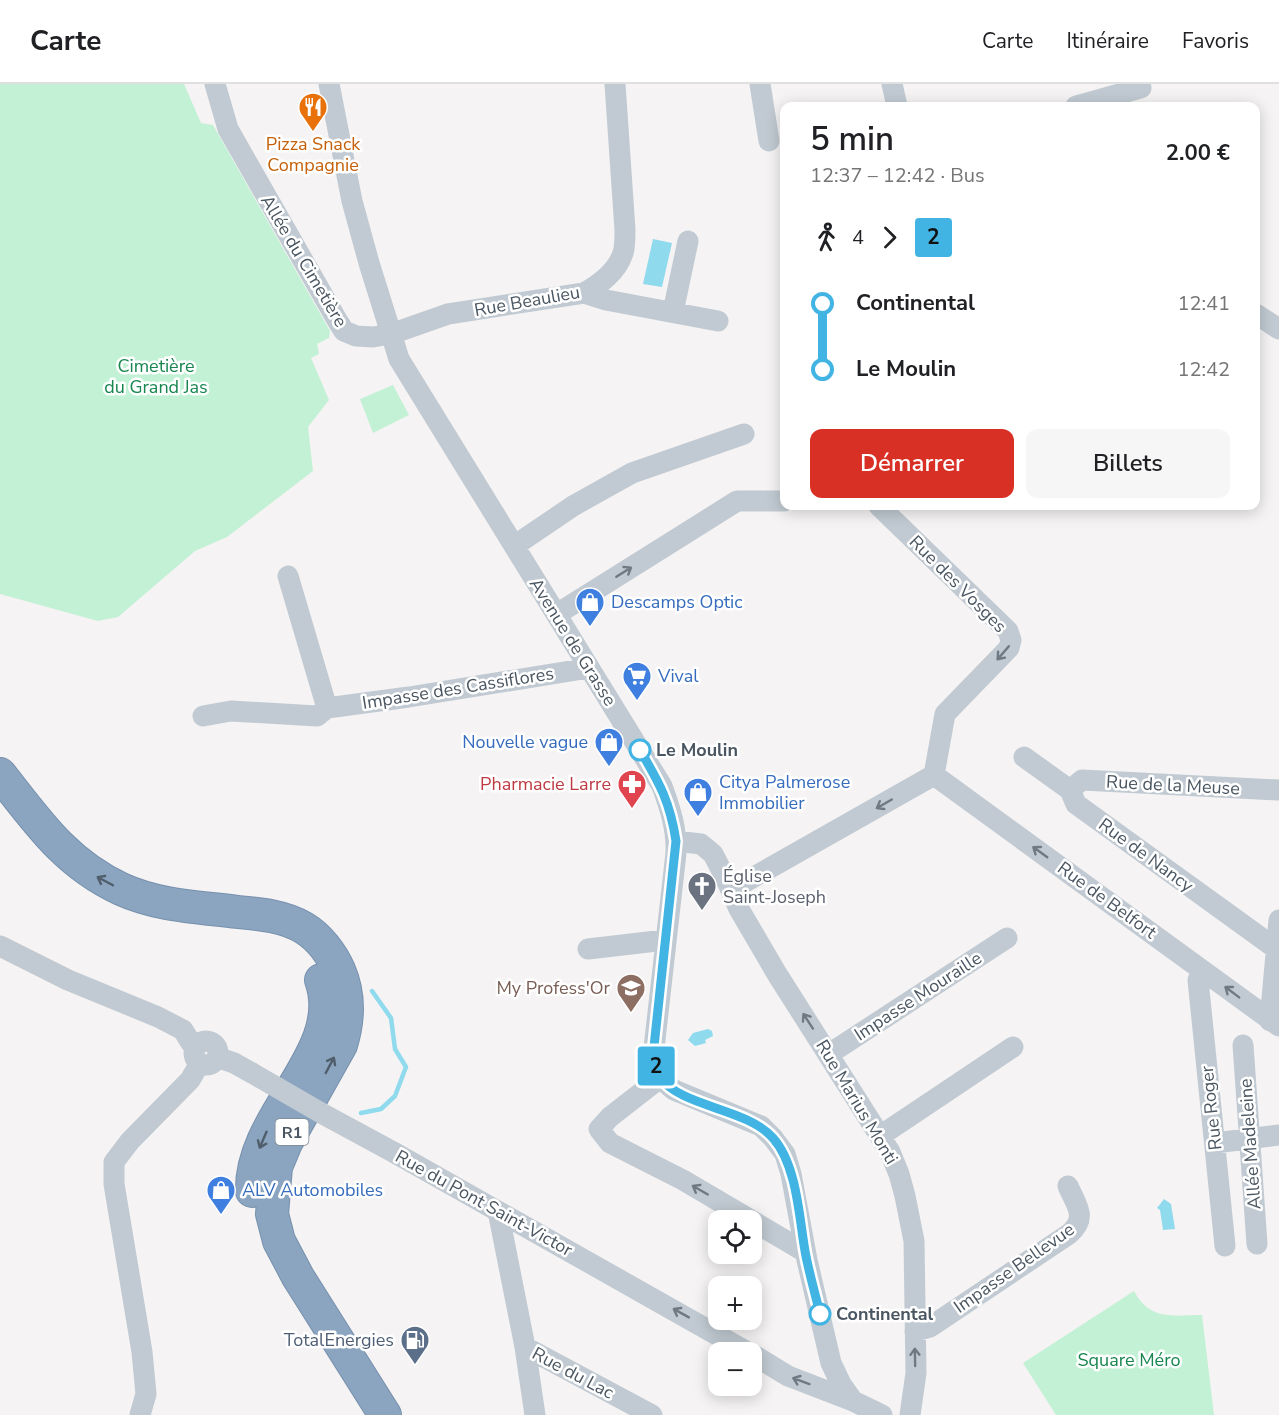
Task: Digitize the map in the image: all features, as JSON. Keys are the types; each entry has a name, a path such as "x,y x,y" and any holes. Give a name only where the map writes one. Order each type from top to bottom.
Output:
{"highway":[{"name":"R1","path":"0,774 65,853 102,879 124,890 167,904 267,915 286,920 305,928 320,941 330,954 344,983 347,1000 346,1029 341,1045 286,1143 276,1167 272,1214 279,1241 298,1277 385,1415"},
{"name":"R1","path":"0,805 43,858 88,896 155,921 182,927 272,936 300,950 320,975 325,988 327,1004 322,1031 260,1148 253,1177 253,1207 261,1241 270,1259 368,1415"}],"street":[{"name":"Allée du Cimetière","path":"215,84 228,129 294,248 344,331 356,336 373,337 391,334"},
{"name":"Avenue de Grasse","path":"329,84 352,201 399,359 662,786 672,815 676,841 653,1056 660,1078"},
{"name":"Rue Beaulieu","path":"391,334 448,314 584,293 610,274 623,253 625,230 615,84"},
{"path":"760,84 769,141"},
{"path":"892,84 896,102"},
{"path":"1096,102 1142,93"},
{"path":"673,312 688,241"},
{"path":"584,293 606,300 718,321"},
{"path":"1260,317 1279,329"},
{"path":"514,546 573,506 632,473 744,434"},
{"path":"557,614 737,501 780,501"},
{"name":"Rue des Vosges","path":"883,510 1008,631 1011,640 1009,648 945,714 934,775"},
{"path":"288,576 327,708"},
{"name":"Impasse des Cassiflores","path":"203,716 231,711 317,716 327,708 589,668"},
{"name":"Rue de Nancy","path":"1024,757 1070,790 1076,804 1275,948"},
{"path":"732,890 934,775"},
{"name":"Rue de Belfort","path":"934,775 1274,1023"},
{"name":"Rue de la Meuse","path":"1070,790 1082,780 1279,790"},
{"name":"Rue Marius Monti","path":"676,841 701,844 709,849 732,890 739,909 890,1152 899,1174 912,1228 916,1373 910,1415"},
{"path":"1274,1023 1275,948 1279,920"},
{"name":"Impasse Mouraille","path":"829,1054 1007,938"},
{"path":"588,949 665,940"},
{"name":"Rue du Pont Saint-Victor","path":"0,946 68,980 158,1017 183,1030 204,1055 234,1063 729,1342"},
{"name":"Rue Roger","path":"1203,971 1198,980 1225,1246"},
{"name":"Allée Madeleine","path":"1243,1045 1257,1244"},
{"path":"880,1136 1013,1047"},
{"path":"147,1410 142,1352 114,1184 114,1162 130,1142 190,1080 204,1055"},
{"path":"805,1252 683,1180 610,1143 599,1129 610,1117 660,1078 674,1090 761,1126 773,1138 784,1154 791,1174 805,1252 831,1363 841,1384 853,1401 882,1415"},
{"path":"1215,1143 1279,1136"},
{"name":"Impasse Bellevue","path":"915,1331 930,1327 1079,1225 1081,1216 1068,1186"},
{"path":"498,1211 525,1347 535,1415"},
{"name":"Rue du Lac","path":"525,1347 652,1415"},
{"name":"Rue du Pont Saint-Victor","path":"762,1361 788,1376 853,1401"}],"green space":[{"name":"Cimetière du Grand Jas","path":"0,84 184,84 201,123 213,125 330,331 329,338 317,344 319,354 311,358 329,400 308,427 313,471 227,537 195,551 118,617 98,621 0,594"},
{"path":"393,385 409,415 373,433 360,399"},
{"name":"Square Méro","path":"1134,1291 1140,1301 1155,1312 1172,1315 1202,1315 1214,1415 1056,1415 1023,1363"}],"water":[{"path":"653,239 672,243 662,287 643,284"},
{"path":"708,1029 712,1031 713,1036 705,1040 706,1043 695,1046 688,1040 693,1033"},
{"path":"1164,1199 1171,1204 1175,1229 1163,1230 1160,1210 1157,1208"}],"waterway":[{"path":"361,1113 381,1109 395,1096 406,1067 395,1049 391,1018 372,991"}],"bus line":[{"name":"2","path":"640,750 662,786 672,815 676,841 653,1056 660,1078 674,1090 761,1126 784,1154 791,1174 820,1314"}],"place":[{"name":"Pizza Snack Compagnie","path":"313,132"},
{"name":"Descamps Optic","path":"590,628"},
{"name":"Vival","path":"637,702"},
{"name":"Le Moulin","path":"640,750"},
{"name":"Nouvelle vague","path":"609,768"},
{"name":"Pharmacie Larre","path":"632,810"},
{"name":"Citya Palmerose Immobilier","path":"698,818"},
{"name":"Église Saint-Joseph","path":"702,912"},
{"name":"My Profess'Or","path":"631,1014"},
{"name":"ALV Automobiles","path":"221,1216"},
{"name":"Continental","path":"820,1314"},
{"name":"TotalEnergies","path":"415,1366"}]}
